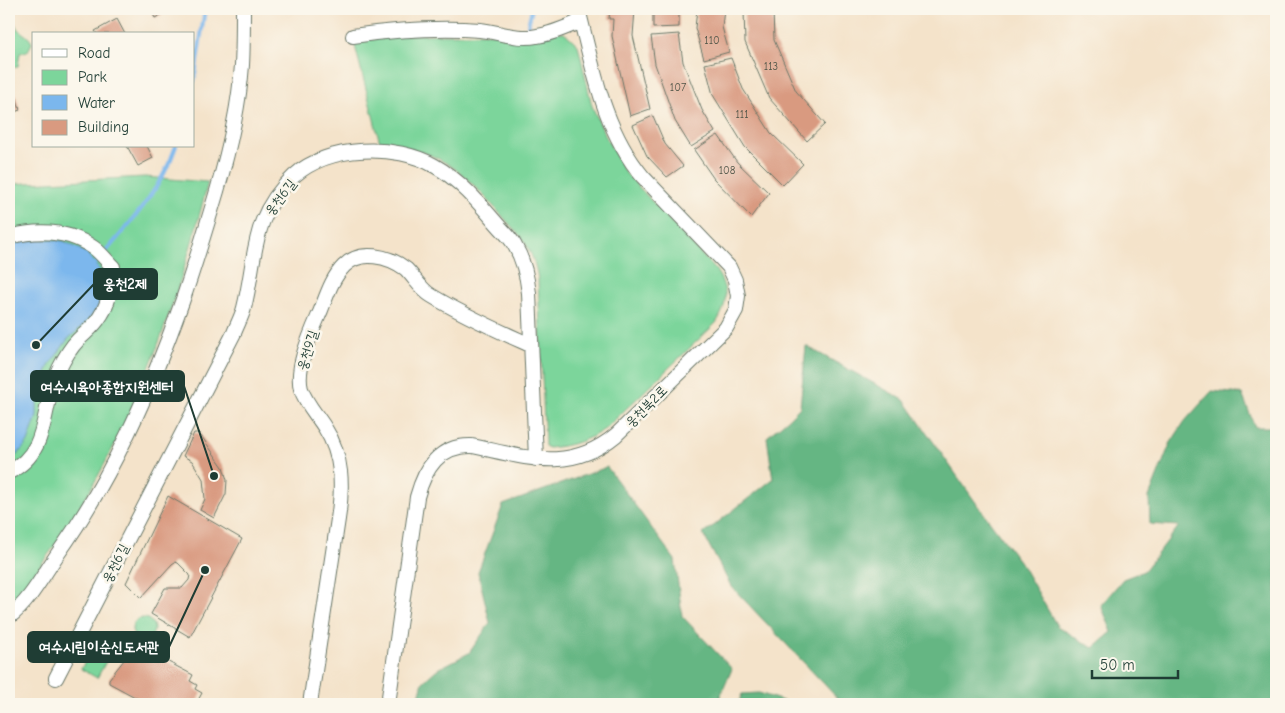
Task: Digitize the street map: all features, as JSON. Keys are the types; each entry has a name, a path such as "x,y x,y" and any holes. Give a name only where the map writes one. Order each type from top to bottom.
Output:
{"street":[{"path":"9,617 35,590 77,527 129,431 167,342 196,262 230,144 242,66 243,9"},
{"path":"353,36 382,32 424,30 481,30 526,37 538,36 580,15"},
{"name":"웅천북2로","path":"388,704 417,497 429,467 445,452 463,446 472,446 536,459 555,460 585,454 610,441 726,328 736,310 738,296 730,267 643,177 632,164 621,145 602,101 580,15"},
{"name":"웅천6길","path":"56,678 234,333 243,310 254,246 268,208 295,176 316,162 334,155 355,151 378,151 433,164 448,174 490,216 514,244 526,273 529,293 536,459"},
{"path":"9,237 38,231 57,233 76,239 95,249 113,267 110,276 109,295 101,316 94,326 72,346 58,370 51,389 42,436 35,450 22,464 9,472"},
{"name":"웅천9길","path":"310,704 338,519 341,474 332,439 307,403 301,389 300,368 318,316 334,279 349,262 363,257 385,258 396,262 406,270 431,296 530,345"}],"green space":[{"path":"9,22 15,23 18,29 32,43 28,51 20,53 18,66 9,68"},
{"path":"564,32 578,45 592,106 624,171 715,269 724,289 725,302 716,323 605,429 592,437 578,442 549,448 545,446 538,280 530,253 522,238 476,188 456,170 423,152 380,143 354,42 402,35"},
{"path":"145,177 208,182 176,295 156,351 108,458 79,509 46,558 9,604 9,184"},
{"path":"806,346 904,400 1022,565 1057,626 1093,648 1112,632 1101,605 1123,579 1144,571 1179,526 1150,524 1149,497 1170,444 1185,421 1212,391 1242,394 1255,427 1276,427 1276,704 843,704 731,586 703,534 773,479 767,437 800,407"},
{"path":"607,467 675,560 682,616 732,669 717,704 417,704 423,682 436,670 469,653 490,623 478,572 503,505"},
{"path":"143,618 151,621 154,629 151,637 143,640 135,637 132,629 135,621"},
{"path":"98,638 104,641 109,656 97,678 81,669"},
{"path":"759,693 792,704 738,704 742,694"}],"water":[{"path":"48,239 64,241 87,253 104,276 104,291 97,310 68,339 49,366 41,386 37,403 37,416 28,442 9,461 9,246 23,241"}],"building":[{"path":"150,9 172,9 155,18"},
{"path":"610,9 635,9 633,36 650,109 630,116 612,36 613,19 609,19"},
{"path":"653,9 679,9 679,27 653,28"},
{"path":"697,9 724,9 722,27 729,52 704,59 695,28"},
{"path":"773,10 774,40 796,91 825,124 807,141 769,98 745,42 744,11"},
{"path":"117,19 124,32 96,32"},
{"path":"679,34 683,62 702,110 715,132 691,147 675,121 655,64 651,36"},
{"path":"731,58 743,89 771,133 803,164 783,185 745,147 713,95 705,64"},
{"path":"15,93 20,110 9,114 9,95"},
{"path":"653,116 665,144 683,166 667,177 647,156 633,125"},
{"path":"718,135 737,162 769,193 751,217 714,179 694,150"},
{"path":"128,148 148,148 153,158 138,166"},
{"path":"194,433 199,433 223,467 227,480 226,494 214,518 200,510 205,499 203,479 192,461 183,456"},
{"path":"168,496 242,539 190,637 151,614 165,588 182,588 189,580 190,575 178,563 172,564 141,598 126,583"},
{"path":"136,647 140,647 193,675 190,681 197,685 195,689 202,693 196,704 148,704 109,683 109,679"}],"waterway":[{"path":"195,74 205,9"},
{"path":"528,25 532,9"},
{"path":"96,263 152,194 175,148"}],"place":[{"name":"웅천2제","path":"36,345"},
{"name":"여수시육아종합지원센터","path":"214,476"},
{"name":"여수시립이순신도서관","path":"205,570"}]}
